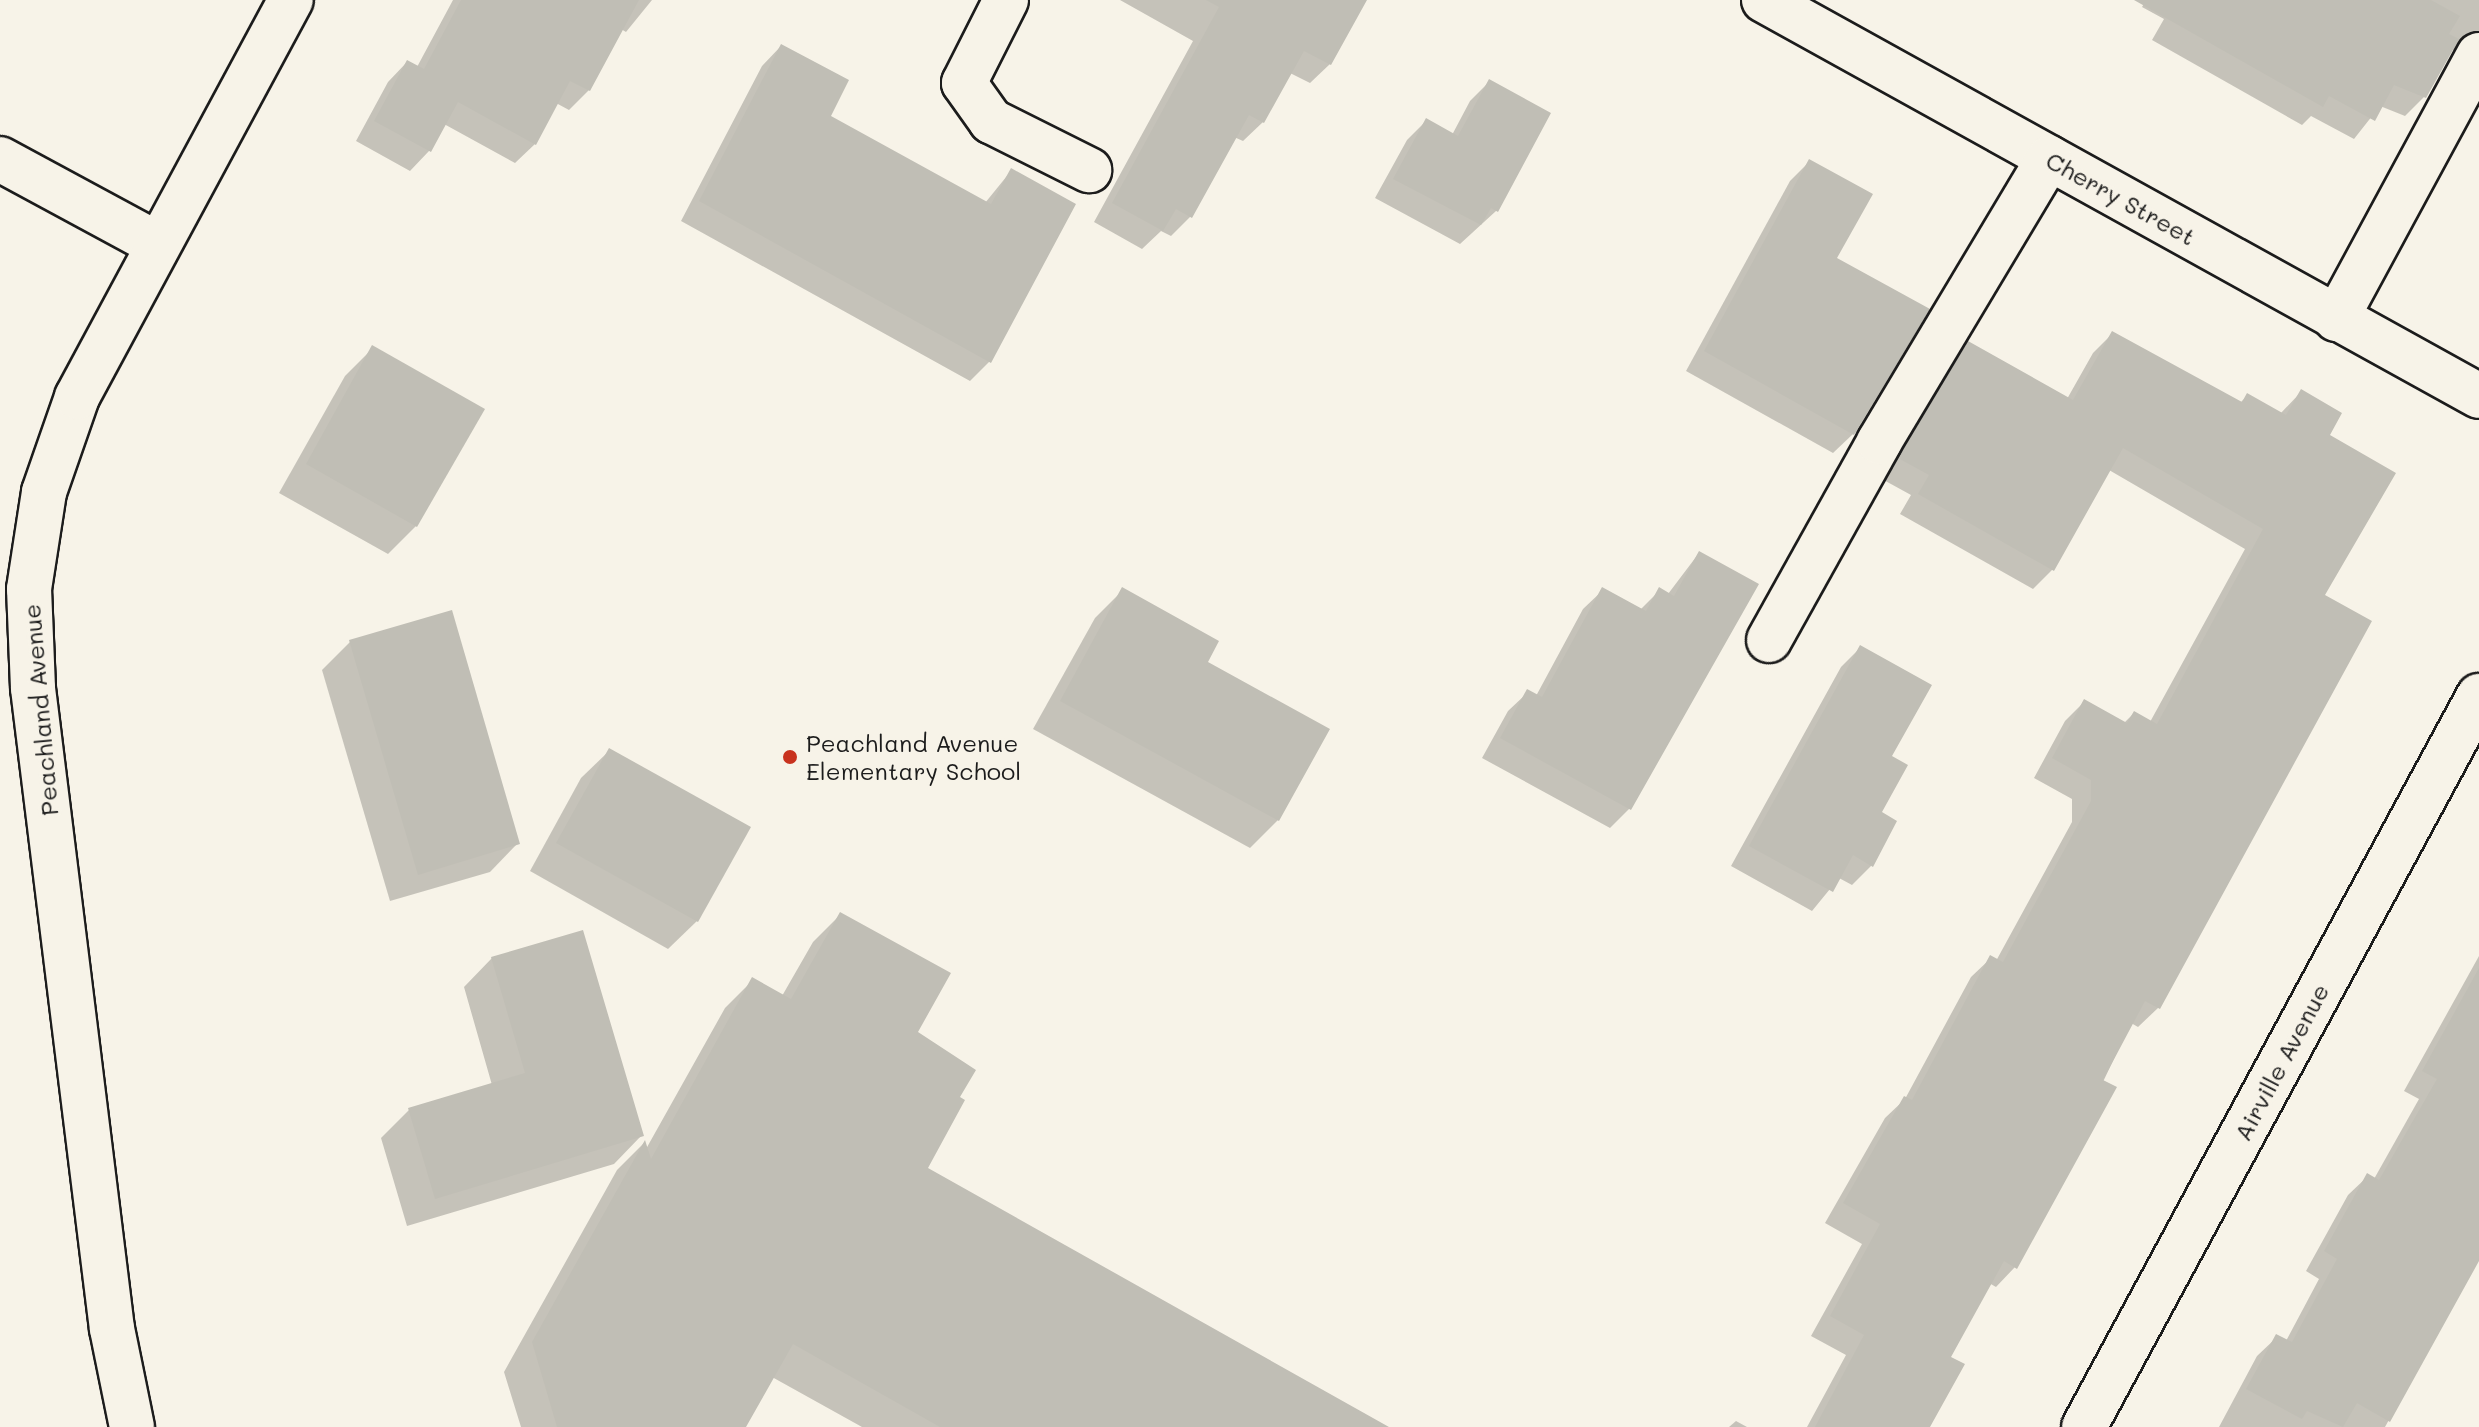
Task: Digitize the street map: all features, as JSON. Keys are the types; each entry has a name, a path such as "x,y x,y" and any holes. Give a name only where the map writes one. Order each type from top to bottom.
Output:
{"street":[{"name":"Peachland Avenue","path":"132,1427 112,1329 34,704 29,589 44,492 77,397 291,0"},
{"path":"1006,0 964,83 991,121 1089,170"},
{"name":"Cherry Street","path":"1764,0 2479,396"},
{"path":"2336,319 2479,55"},
{"path":"1769,640 1879,442 2049,158"},
{"path":"0,159 157,244"},
{"name":"Airville Avenue","path":"2084,1427 2479,696"}],"building":[{"path":"461,0 639,0 590,91 570,81 536,145 458,102 431,152 374,121 407,60 424,69"},
{"path":"1206,0 1367,0 1331,65 1304,51 1264,123 1249,115 1192,218 1176,209 1163,231 1112,203 1219,7"},
{"path":"2134,0 2431,0 2460,16 2449,34 2459,39 2426,98 2394,85 2375,121 2329,96 2323,107"},
{"path":"781,44 849,80 831,116 991,204 1011,168 1076,204 991,363 699,201"},
{"path":"1489,79 1551,113 1498,212 1491,208 1481,225 1393,179 1426,118 1458,136"},
{"path":"1809,159 1873,194 1837,258 1930,309 1854,435 1704,351"},
{"path":"2112,331 2242,402 2247,393 2286,415 2301,389 2342,413 2330,435 2396,473 2325,595 2372,621 2160,1009 2145,1001 2103,1080 2117,1087 2017,1269 2004,1261 1951,1357 1965,1364 1930,1427 1815,1427 1864,1335 1830,1316 1880,1224 1843,1203 1904,1096 1912,1100 1990,955 2003,962 2091,801 2091,780 2052,758 2084,699 2127,723 2134,711 2157,724 2263,529 2123,448 2054,571 1918,494 1929,475 1898,458 1968,341 2073,400"},
{"path":"372,345 485,409 417,527 306,464"},
{"path":"1699,551 1759,584 1631,810 1500,738 1527,689 1542,697 1602,587 1646,611 1659,587 1674,596"},
{"path":"1122,587 1219,641 1208,662 1330,729 1279,821 1060,701"},
{"path":"452,610 520,844 418,875 349,640"},
{"path":"1860,645 1932,685 1892,756 1908,765 1882,812 1897,821 1873,867 1853,855 1833,892 1749,846"},
{"path":"609,748 751,827 698,922 556,843"},
{"path":"840,912 951,973 918,1032 976,1070 960,1097 965,1100 928,1168 1389,1427 940,1427 793,1344 746,1427 557,1427 532,1342 645,1140 651,1159 752,977 791,999"},
{"path":"583,930 644,1136 435,1199 408,1108 525,1073 491,957"},
{"path":"2479,968 2479,1261 2390,1422 2357,1403 2343,1427 2307,1411 2302,1419 2246,1389 2276,1334 2292,1342 2337,1259 2324,1251 2367,1173 2379,1180 2437,1079 2422,1071"}],"place":[{"name":"Peachland Avenue Elementary School","path":"790,757"}]}
